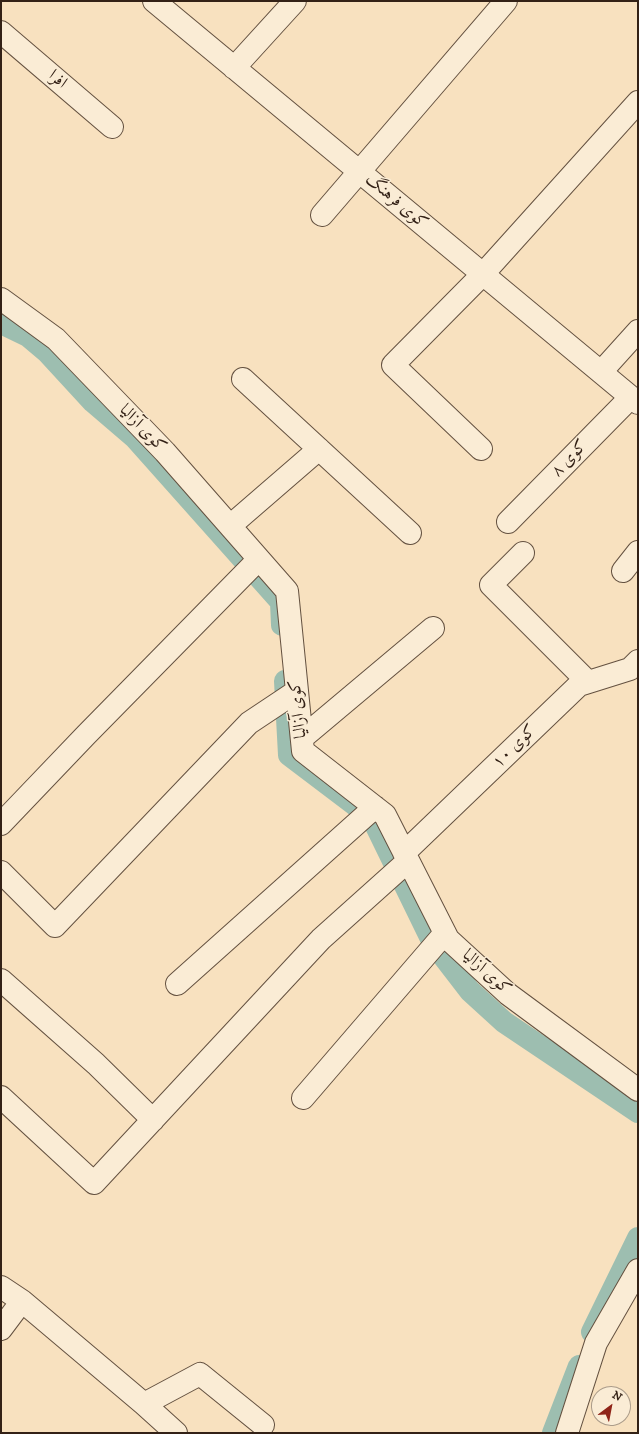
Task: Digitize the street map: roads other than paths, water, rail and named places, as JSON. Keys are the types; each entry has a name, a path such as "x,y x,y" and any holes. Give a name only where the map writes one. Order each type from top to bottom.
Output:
{"street":[{"path":"234,68 295,1"},
{"path":"322,215 506,1"},
{"name":"کوی فرهنگ","path":"161,3 234,68 634,400"},
{"name":"افرا","path":"1,32 112,127"},
{"path":"481,449 394,365 483,274 638,102"},
{"name":"کوی آزالیا","path":"1,299 56,339 165,452 287,591 303,751 385,815 448,939 508,994 638,1090"},
{"path":"601,372 638,331"},
{"path":"243,379 410,533"},
{"name":"کوی ۸","path":"508,522 634,400"},
{"path":"230,526 319,449"},
{"path":"623,571 638,552"},
{"path":"523,553 491,585 588,682"},
{"path":"1,824 259,559"},
{"path":"302,738 434,628"},
{"name":"کوی ۱۰","path":"1,1097 94,1183 321,939 579,685 630,669 638,661"},
{"path":"1,872 55,926 249,723 297,691"},
{"path":"178,984 375,807"},
{"path":"303,1098 445,933"},
{"path":"1,980 96,1064 153,1120"},
{"path":"567,1433 596,1343 635,1282"},
{"path":"1,1287 22,1301 176,1433"},
{"path":"1,1330 22,1301"},
{"path":"144,1404 200,1374 263,1425"}],"waterway":[{"path":"1,323 28,336 47,352 93,402 135,438 281,602 282,625"},
{"path":"285,681 289,755 355,805 374,822 433,943 470,991 504,1022 638,1112"},
{"path":"592,1332 638,1238"},
{"path":"553,1433 579,1366"}]}
